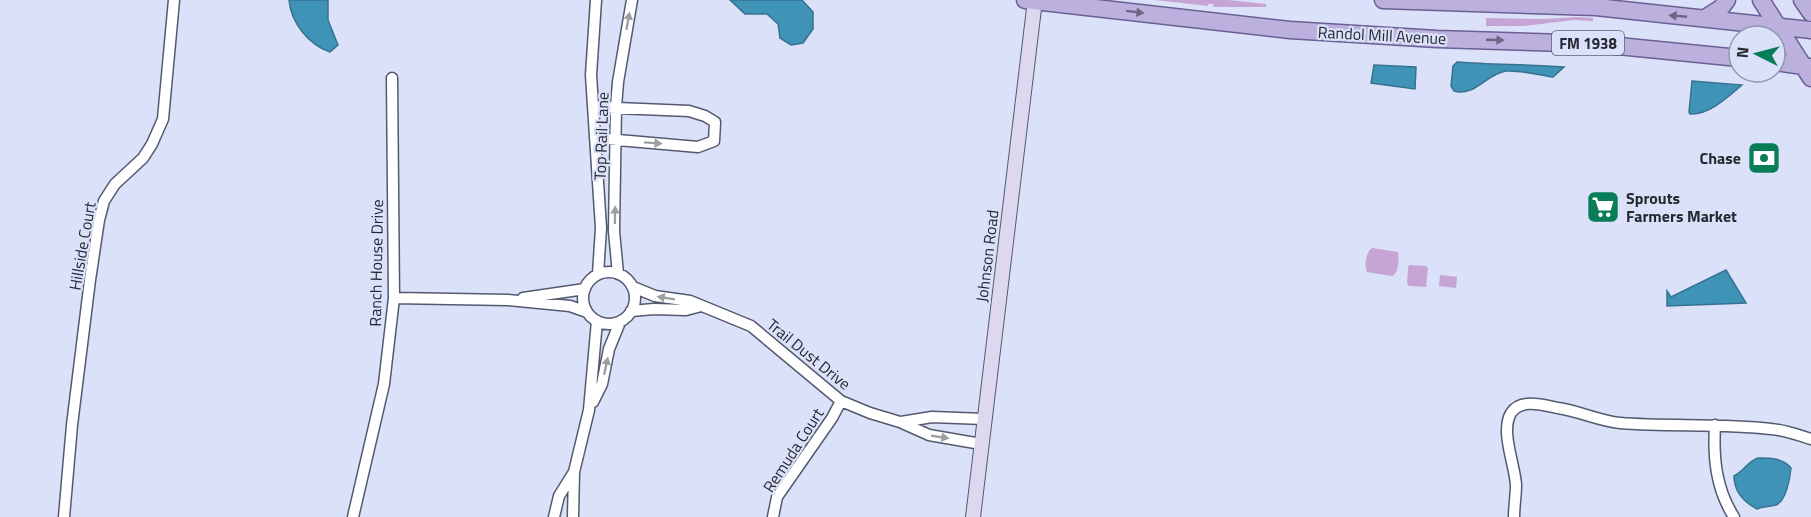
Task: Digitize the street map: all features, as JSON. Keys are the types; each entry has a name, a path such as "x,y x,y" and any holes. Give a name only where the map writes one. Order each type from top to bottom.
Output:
{"main road":[{"name":"Randol Mill Avenue","path":"1032,0 1290,30 1437,39 1598,44 1727,57"},
{"name":"FM 1938","path":"1383,0 1596,7 1754,24"},
{"path":"1705,18 1721,8 1727,0"},
{"path":"1761,0 1776,24"},
{"path":"1802,0 1811,13"},
{"name":"FM 1938","path":"1787,28 1811,30"},
{"path":"1787,40 1809,71"},
{"path":"1787,65 1809,71"}],"street":[{"name":"Hillside Court","path":"63,517 88,291 99,220 104,201 115,184 143,158 163,119 174,0"},
{"name":"Top Rail Lane","path":"596,0 591,75 602,228 598,274"},
{"name":"Top Rail Lane","path":"618,274 614,231 616,107 632,0"},
{"name":"Johnson Road","path":"973,517 1032,0"},
{"name":"Ranch House Drive","path":"353,517 384,384 394,298 392,78"},
{"path":"593,107 689,111 715,122 714,141 698,147 595,138"},
{"path":"608,272 618,274 627,279 633,287 635,297 633,307 628,316 620,322 610,324 597,321 591,317 583,299 585,289 590,280 598,274 608,272"},
{"name":"Trail Dust Drive","path":"633,287 654,296 690,301 751,326 841,401 929,435 981,444"},
{"path":"507,300 585,289"},
{"path":"394,298 507,300 570,306 588,312"},
{"name":"Trail Dust Drive","path":"631,311 686,310 700,306"},
{"path":"573,517 574,472 589,410 597,321"},
{"path":"589,410 602,384 609,349 620,322"},
{"name":"Remuda Court","path":"773,517 777,497 832,418 841,401"},
{"path":"1514,517 1516,485 1507,422 1515,409 1523,405 1565,409 1620,423 1771,429 1811,439"},
{"name":"Trail Dust Drive","path":"900,422 932,417 984,419"},
{"path":"1715,425 1714,449 1720,488 1734,517"},
{"path":"554,517 559,496 574,472"}],"shaded area":[{"path":"1155,0 1228,0 1266,4 1266,7 1214,7 1213,4 1208,4 1208,6"},
{"path":"1486,18 1593,18 1593,21 1574,20 1523,26 1486,26"},
{"path":"1372,248 1398,252 1398,266 1392,276 1367,272 1366,259"},
{"path":"1409,265 1428,268 1426,287 1407,284"},
{"path":"1440,275 1457,277 1456,288 1439,286"}],"water":[{"path":"289,0 328,0 328,20 338,45 330,52 308,39 293,17"},
{"path":"730,0 802,0 813,12 813,29 803,43 791,45 780,38 778,24 767,14 745,14"},
{"path":"1457,62 1564,67 1553,77 1506,71 1492,76 1468,91 1461,92 1454,91 1451,86 1453,66"},
{"path":"1374,65 1416,67 1415,89 1371,83"},
{"path":"1692,81 1742,85 1724,100 1704,112 1690,114"},
{"path":"1726,270 1746,303 1667,306 1667,291 1671,297"},
{"path":"1758,458 1780,460 1791,468 1787,489 1779,503 1757,509 1741,496 1734,476"}],"place":[{"name":"Chase","path":"1764,158"},
{"name":"Sprouts Farmers Market","path":"1603,207"}]}
